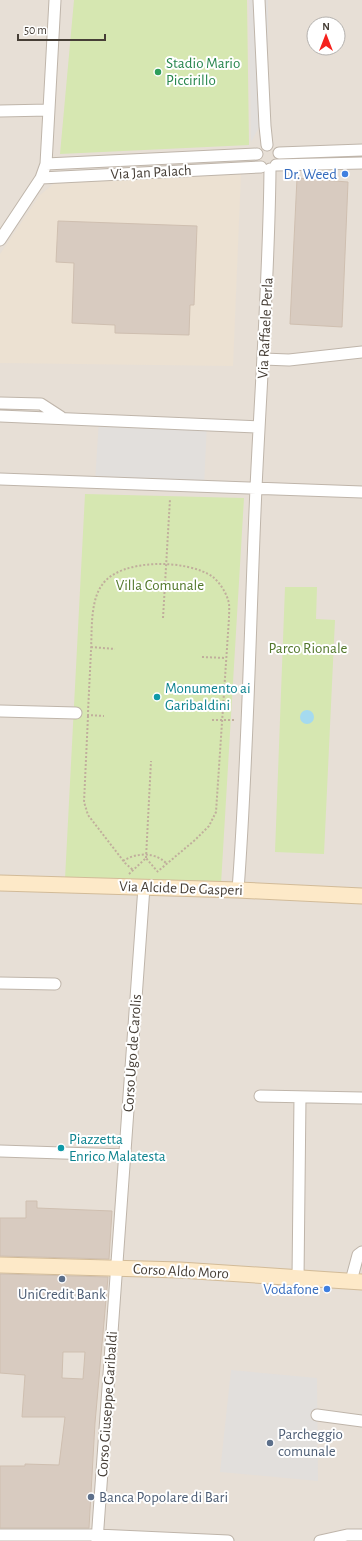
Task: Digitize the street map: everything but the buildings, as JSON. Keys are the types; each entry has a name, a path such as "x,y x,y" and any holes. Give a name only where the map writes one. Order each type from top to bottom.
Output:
{"main road":[{"name":"Via Alcide De Gasperi","path":"0,883 238,890 362,896"},
{"name":"Corso Aldo Moro","path":"0,1265 180,1270 357,1282"}],"street":[{"path":"0,240 41,178 46,164 55,0"},
{"path":"259,0 265,126 268,145"},
{"path":"0,111 49,110"},
{"path":"268,145 276,148 279,153 280,160 269,167 257,161 257,154 262,147 268,145"},
{"path":"279,153 362,150"},
{"name":"Via Jan Palach","path":"46,164 257,154"},
{"name":"Via Jan Palach","path":"41,178 362,163"},
{"name":"Via Raffaele Perla","path":"238,890 243,825 256,487 269,240 269,167"},
{"path":"263,359 289,360 362,352"},
{"path":"0,402 41,404 62,418"},
{"path":"0,416 259,427"},
{"path":"0,479 362,492"},
{"path":"0,712 82,714"},
{"name":"Corso Ugo de Carolis","path":"116,1268 144,887"},
{"path":"0,983 55,984"},
{"path":"260,1096 362,1098"},
{"path":"298,1278 300,1097"},
{"path":"0,1151 124,1155"},
{"path":"357,1282 358,1255 362,1252"},
{"name":"Corso Giuseppe Garibaldi","path":"97,1538 116,1268"},
{"path":"317,1414 362,1421"},
{"path":"0,1535 228,1541"},
{"path":"320,1541 347,1535 362,1535"}],"path":[{"path":"163,618 170,499"},
{"path":"132,870 123,861 88,815 84,802 82,714 91,647 93,606 102,585 117,571 131,566 184,566 213,577 222,587 228,600 229,618 216,812 209,826 168,864 157,872"},
{"path":"91,647 115,649"},
{"path":"202,657 226,658"},
{"path":"82,714 104,716"},
{"path":"212,720 236,720"},
{"path":"151,761 146,856 161,876"},
{"path":"123,861 130,856 138,854 162,858 168,864"},
{"path":"128,875 146,856"}],"shaded area":[{"path":"0,0 362,0 362,1541 0,1541"},
{"path":"249,0 256,0 261,124 251,142"},
{"path":"261,0 268,0 268,138"},
{"path":"241,173 233,366 0,363 0,254 40,195 57,181"},
{"path":"99,419 207,424 204,486 95,482"},
{"name":"Parcheggio comunale","path":"231,1370 317,1378 318,1481 220,1472"}],"green space":[{"name":"Stadio Mario Piccirillo","path":"74,0 247,0 249,145 60,154"},
{"name":"Villa Comunale","path":"85,494 244,498 221,884 65,879"},
{"name":"Parco Rionale","path":"285,587 317,587 316,619 335,620 324,854 275,852"}],"water":[{"path":"307,710 312,712 314,717 312,722 307,724 302,722 300,717 302,712"}],"place":[{"name":"Stadio Mario Piccirillo","path":"158,72"},
{"name":"Dr. Weed","path":"345,174"},
{"name":"Monumento ai Garibaldini","path":"157,697"},
{"name":"Piazzetta Enrico Malatesta","path":"61,1148"},
{"name":"UniCredit Bank","path":"62,1279"},
{"name":"Vodafone","path":"327,1289"},
{"name":"Parcheggio comunale","path":"270,1443"},
{"name":"Banca Popolare di Bari","path":"91,1497"}]}
